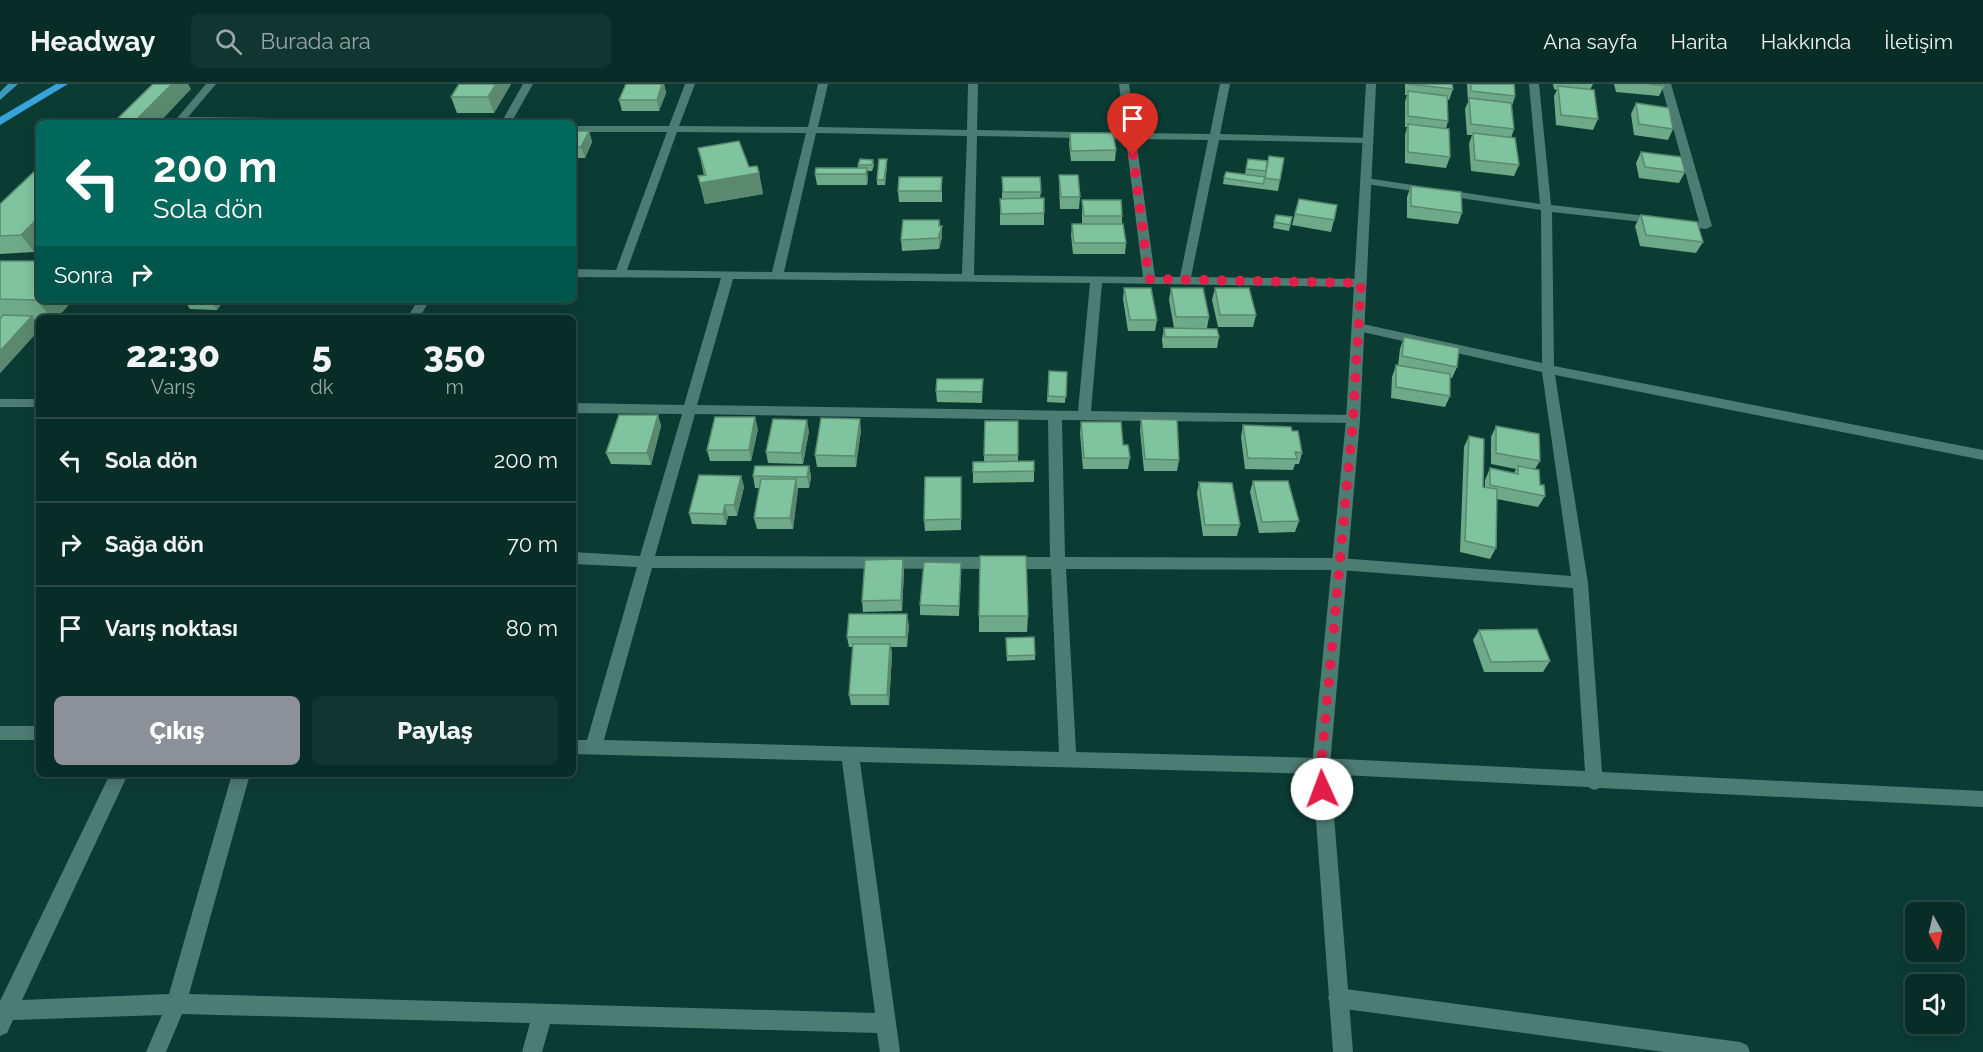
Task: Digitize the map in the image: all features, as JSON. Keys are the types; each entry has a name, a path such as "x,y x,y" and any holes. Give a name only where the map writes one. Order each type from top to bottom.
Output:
{"highway":[{"path":"0,122 63,84"}],"main road":[{"path":"0,97 13,84"}],"street":[{"path":"181,120 211,84"},
{"path":"508,120 528,84"},
{"path":"620,274 690,84"},
{"path":"777,275 823,84"},
{"path":"968,277 974,84"},
{"path":"1124,84 1149,279"},
{"path":"1185,279 1225,84"},
{"path":"1343,1052 1321,766 1353,420 1371,84"},
{"path":"1534,84 1546,208 1548,369 1580,583 1593,782"},
{"path":"1366,181 1546,208 1706,226 1666,84"},
{"path":"576,129 1130,134 1368,140"},
{"path":"576,273 1361,283"},
{"path":"593,748 728,275"},
{"path":"1084,416 1096,279"},
{"path":"1358,327 1548,369 1983,456"},
{"path":"0,403 36,404"},
{"path":"576,408 1353,420"},
{"path":"1055,415 1058,563 1068,760"},
{"path":"576,558 646,562 1340,564 1580,583"},
{"path":"0,732 36,734"},
{"path":"576,747 1321,766 1593,782 1983,800"},
{"path":"850,754 890,1052"},
{"path":"117,777 2,1016 176,1004 886,1023"},
{"path":"156,1052 176,1004 240,777"},
{"path":"1338,998 1740,1052"},
{"path":"532,1052 543,1014"}],"building":[{"path":"153,84 172,84 136,120 116,120"},
{"path":"459,84 496,84 488,97 451,97"},
{"path":"626,84 662,84 657,100 619,100"},
{"path":"1408,84 1452,84 1453,89"},
{"path":"1471,84 1514,84 1515,96 1471,91"},
{"path":"1558,86 1594,90 1598,119 1561,115"},
{"path":"1408,91 1447,96 1448,121 1408,116"},
{"path":"1469,98 1511,103 1514,129 1471,124"},
{"path":"1636,103 1669,108 1673,129 1639,124"},
{"path":"1408,124 1449,129 1450,157 1408,152"},
{"path":"576,131 589,131 581,147 576,147"},
{"path":"1070,133 1113,133 1116,150 1071,151"},
{"path":"1473,133 1515,138 1519,165 1475,160"},
{"path":"739,141 749,167 757,166 759,173 700,183 698,176 706,175 698,148"},
{"path":"1641,152 1681,157 1685,172 1645,167"},
{"path":"1269,156 1284,158 1280,180 1265,178"},
{"path":"860,159 873,160 872,165 858,165"},
{"path":"879,159 887,159 884,180 877,180"},
{"path":"1248,159 1267,161 1266,171 1246,169"},
{"path":"816,168 867,168 866,174 815,174"},
{"path":"36,170 36,220 21,235 0,236 0,204"},
{"path":"1226,172 1265,177 1263,184 1224,178"},
{"path":"1059,175 1078,175 1080,197 1061,197"},
{"path":"899,177 942,177 941,191 898,191"},
{"path":"1002,177 1040,177 1041,192 1003,192"},
{"path":"1411,186 1461,192 1462,213 1411,206"},
{"path":"1044,198 1044,213 1001,214 1000,199"},
{"path":"1299,199 1337,205 1334,220 1295,214"},
{"path":"1082,200 1121,200 1122,216 1084,216"},
{"path":"1276,215 1292,217 1290,225 1274,222"},
{"path":"1641,215 1697,222 1703,242 1646,235"},
{"path":"903,220 939,220 939,226 942,226 938,238 901,240"},
{"path":"1072,224 1123,224 1126,243 1074,243"},
{"path":"0,261 36,261 36,300 0,299"},
{"path":"1124,288 1151,288 1157,320 1130,320"},
{"path":"1171,288 1203,288 1209,317 1176,317"},
{"path":"1215,288 1249,288 1256,315 1220,315"},
{"path":"183,314 211,314 210,315"},
{"path":"3,315 32,316 0,351 0,319"},
{"path":"1164,328 1217,329 1219,337 1165,337"},
{"path":"1404,337 1459,348 1457,367 1402,356"},
{"path":"1396,365 1450,374 1450,396 1396,387"},
{"path":"1049,371 1067,372 1066,397 1048,396"},
{"path":"937,379 983,379 982,392 936,391"},
{"path":"619,415 658,415 647,453 606,453"},
{"path":"715,417 755,417 749,450 707,450"},
{"path":"821,418 860,419 855,456 815,455"},
{"path":"773,419 807,420 801,453 766,452"},
{"path":"1141,419 1177,420 1179,460 1145,459"},
{"path":"985,421 1018,421 1018,455 984,455"},
{"path":"1081,422 1121,422 1123,445 1128,445 1130,458 1084,458"},
{"path":"1243,425 1291,427 1292,431 1298,431 1302,453 1295,452 1297,459 1248,458"},
{"path":"1496,426 1539,434 1540,461 1496,453"},
{"path":"1469,436 1484,439 1483,487 1497,489 1496,548 1465,541"},
{"path":"1034,461 1034,471 973,472 973,462"},
{"path":"755,466 809,466 807,477 753,476"},
{"path":"1518,466 1539,470 1540,485 1544,485 1545,496 1490,485 1490,468 1518,474"},
{"path":"699,475 741,476 734,505 725,505 723,514 689,513"},
{"path":"925,477 961,477 961,519 924,520"},
{"path":"761,479 796,479 790,518 754,518"},
{"path":"1253,481 1288,481 1299,521 1262,522"},
{"path":"1199,482 1232,483 1240,525 1205,525"},
{"path":"980,556 1026,556 1028,616 979,616"},
{"path":"903,559 901,600 862,601 865,560"},
{"path":"924,562 961,563 959,606 920,605"},
{"path":"849,614 907,614 906,637 847,637"},
{"path":"1537,629 1550,661 1491,662 1479,630"},
{"path":"1034,637 1035,655 1007,656 1006,638"},
{"path":"853,644 890,644 887,695 849,695"}],"route":[{"path":"1133,155 1149,279 1327,280 1361,283 1353,420 1321,766 1322,789"}]}
